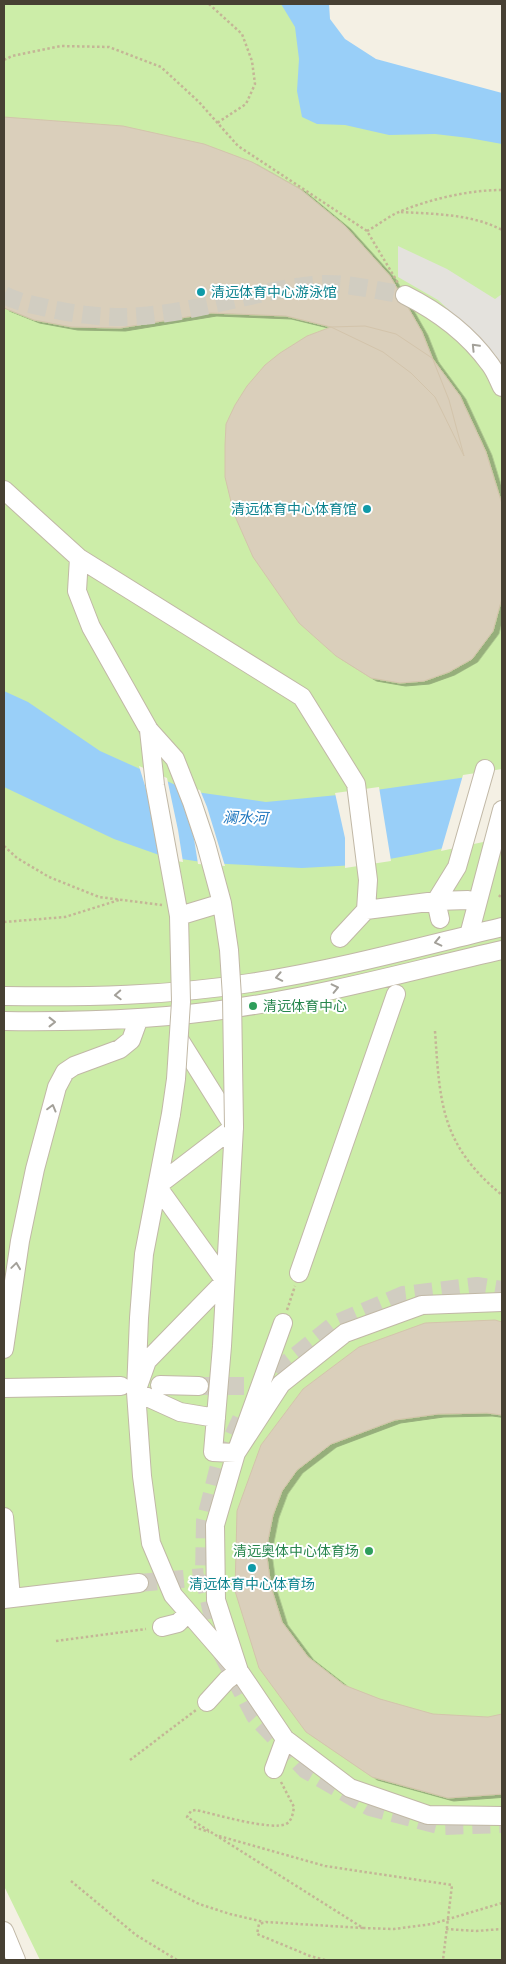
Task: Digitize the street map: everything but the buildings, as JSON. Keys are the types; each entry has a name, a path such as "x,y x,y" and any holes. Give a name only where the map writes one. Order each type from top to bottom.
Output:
{"street":[{"path":"405,295 453,325 490,363 502,387"},
{"path":"4,490 79,558 302,697 356,784 368,880 366,910 340,938"},
{"path":"79,558 77,591 91,627 149,730 175,759 206,844 222,903 229,950 232,997 234,1127 226,1281 213,1452 236,1453"},
{"path":"149,730 173,912 181,1002 176,1079 144,1254 139,1318 128,1389 151,1543 173,1595 239,1672 285,1739 350,1788 428,1815 502,1816"},
{"path":"438,910 457,867 486,769"},
{"path":"469,935 502,810"},
{"path":"366,910 438,910 468,900"},
{"path":"173,912 222,903"},
{"path":"4,996 84,997 167,992 249,983 321,969 502,928"},
{"path":"4,1022 69,1022 139,1018 235,1008 502,950"},
{"path":"299,1273 396,994"},
{"path":"4,1349 20,1242 35,1169 57,1087 65,1072 74,1066 120,1050 131,1040 139,1018"},
{"path":"179,1039 234,1127"},
{"path":"157,1186 234,1127"},
{"path":"157,1186 226,1281"},
{"path":"128,1389 147,1361 226,1281"},
{"path":"236,1453 281,1384 345,1333 422,1305 502,1302"},
{"path":"239,1672 216,1600 215,1525 236,1453 283,1323"},
{"path":"160,1385 199,1386"},
{"path":"4,1388 128,1389 180,1412 216,1418"},
{"path":"4,1517 7,1598 139,1583"},
{"path":"162,1626 178,1623 188,1613"},
{"path":"207,1702 227,1680 239,1672"},
{"path":"274,1769 285,1739"},
{"path":"4,1931 16,1960"}],"path":[{"path":"210,4 242,34 252,61 255,84 246,104 218,123"},
{"path":"4,60 12,56 61,46 110,47 161,67 199,102 238,146 367,231 405,295"},
{"path":"367,231 400,212 441,199 491,190 502,190"},
{"path":"400,212 453,215 494,225 502,230"},
{"path":"4,846 17,858 49,877 100,896 157,903 173,912"},
{"path":"499,897 502,893"},
{"path":"4,922 65,917 122,899"},
{"path":"435,1031 439,1089 446,1120 458,1146 476,1170 502,1194"},
{"path":"283,1323 299,1273"},
{"path":"56,1641 162,1626"},
{"path":"130,1760 207,1702"},
{"path":"274,1769 294,1807 290,1820 280,1826 196,1810 191,1811 187,1817 363,1928"},
{"path":"194,1827 215,1835 325,1866 452,1886 443,1960"},
{"path":"152,1880 199,1904 230,1914 266,1922 394,1929 448,1920 502,1904"},
{"path":"71,1881 136,1935 177,1960"},
{"path":"266,1922 259,1924 257,1934 325,1960"},
{"path":"446,1930 476,1931 502,1929"}],"green space":[{"name":"清远体育中心","path":"4,4 307,4 342,76 502,126 502,1960 40,1960 4,1886"}],"shaded area":[{"path":"398,246 447,269 495,299 502,294 502,374 476,335 438,300 398,277"}],"water":[{"path":"281,4 329,4 330,19 345,39 376,59 502,93 502,144 435,134 389,135 345,125 317,124 302,117 297,91 299,59 295,27"},
{"name":"澜水河","path":"4,691 28,702 100,751 189,791 266,802 348,794 502,772 502,835 417,854 356,865 302,868 208,863 162,856 114,839 4,787"}],"pier":[{"path":"139,766 167,778 183,862 162,859"},
{"path":"502,769 502,838 441,851 463,775"},
{"path":"379,787 391,861 345,868 345,838 335,793"},
{"path":"190,788 200,790 225,866 198,864 192,826"}],"tunnel":[{"path":"4,295 21,302 62,311 119,317 187,310 277,290 322,284 353,286 405,295"},
{"path":"260,1394 277,1371 335,1324 403,1295 477,1286 502,1290"},
{"path":"199,1386 265,1386"},
{"path":"241,1419 219,1466 205,1521 204,1577 220,1650 255,1716 306,1770 370,1807 442,1826 502,1824"},
{"path":"139,1583 204,1577"}],"place":[{"name":"清远体育中心游泳馆","path":"201,292"},
{"name":"清远体育中心体育馆","path":"367,509"},
{"name":"清远体育中心","path":"253,1006"},
{"name":"清远奥体中心体育场","path":"369,1551"},
{"name":"清远体育中心体育场","path":"252,1568"}]}
